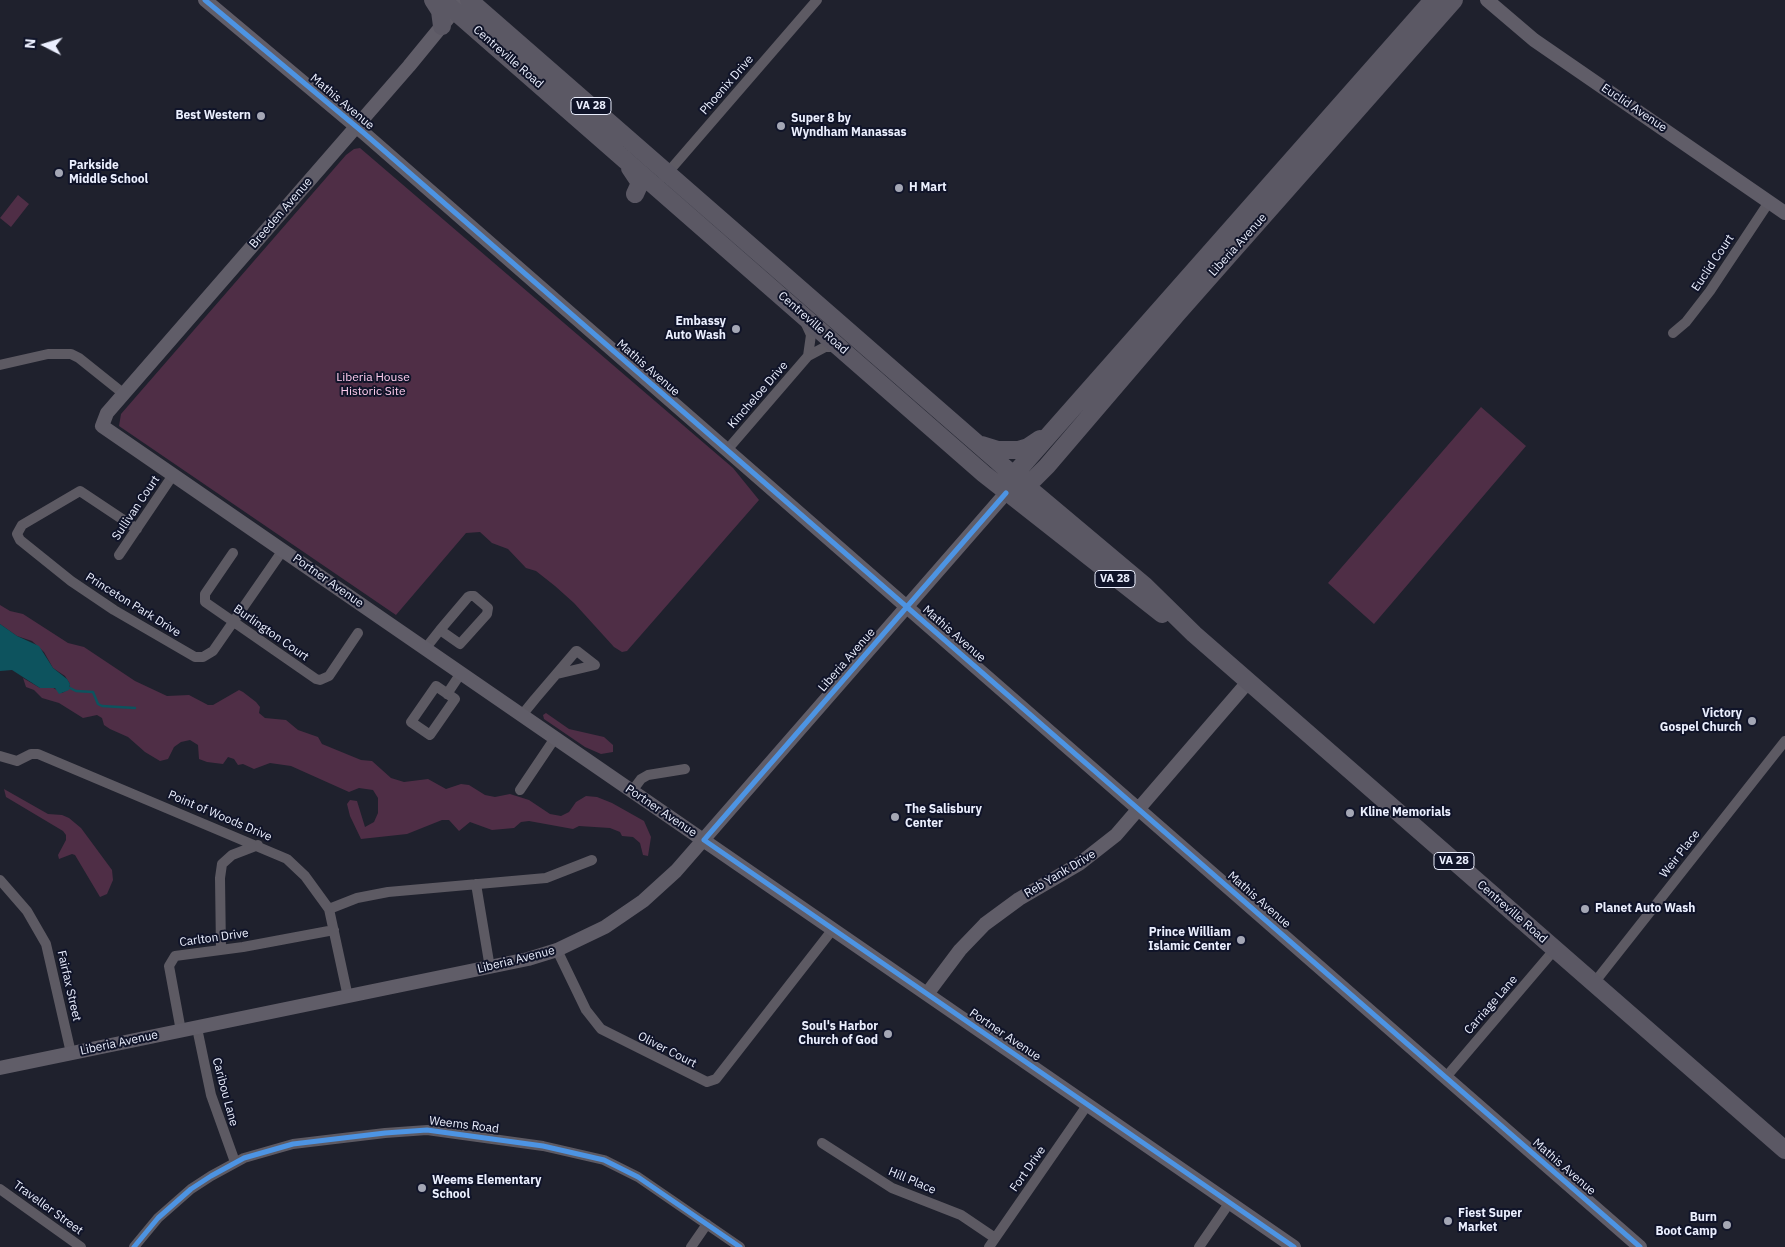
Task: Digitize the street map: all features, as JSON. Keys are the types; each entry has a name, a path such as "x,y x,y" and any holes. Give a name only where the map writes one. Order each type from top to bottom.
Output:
{"highway":[{"path":"432,0 439,9 442,26"},
{"name":"Centreville Road","path":"469,0 662,180 795,308 1006,493 1137,596 1194,634"},
{"name":"Liberia Avenue","path":"1006,493 1019,480 1019,470 1052,431 1434,0"},
{"name":"Liberia Avenue","path":"1019,480 1031,482 1047,466 1177,314 1454,0"},
{"name":"Centreville Road","path":"453,4 625,159 662,180 1145,586 1194,634 1248,682 1754,1122 1784,1151"},
{"path":"625,159 640,183 635,194"},
{"path":"976,442 998,450 1018,450 1028,447 1052,431"},
{"path":"1047,466 1044,473 1044,488 1057,512"}],"street":[{"name":"Mathis Avenue","path":"205,0 357,126 1640,1247"},
{"name":"Phoenix Drive","path":"662,180 817,0"},
{"name":"Euclid Avenue","path":"1487,0 1528,35 1785,213"},
{"name":"Breeden Avenue","path":"102,426 107,413 442,26 453,4"},
{"name":"Euclid Court","path":"1673,333 1686,322 1710,291 1769,202"},
{"path":"795,308 812,335 808,356"},
{"name":"Kincheloe Drive","path":"727,450 808,356 825,347 842,348"},
{"path":"0,365 48,354 71,354 79,358 124,394"},
{"name":"Portner Avenue","path":"102,426 1294,1247"},
{"name":"Sullivan Court","path":"119,555 173,474"},
{"name":"Princeton Park Drive","path":"136,529 80,491 22,525 17,534 20,540 71,581 191,656 203,657 210,654 283,550"},
{"name":"Liberia Avenue","path":"0,1068 490,968 557,950 605,927 644,901 664,884 1006,493"},
{"name":"Burlington Court","path":"233,553 204,598 205,602 320,680 329,676 358,633"},
{"path":"425,648 440,630 470,596 474,596 488,608 487,614 460,644 440,630"},
{"path":"447,694 461,673"},
{"path":"522,715 557,674"},
{"name":"Reb Yank Drive","path":"927,994 956,955 985,924 1019,899 1090,857 1116,835 1248,682"},
{"path":"436,686 447,694 454,699 430,735 412,722 436,686"},
{"path":"520,790 555,738"},
{"name":"Weir Place","path":"1594,983 1785,741"},
{"name":"Point of Woods Drive","path":"0,756 17,761 30,754 38,754 282,856 305,876 329,909 348,997"},
{"path":"632,791 641,779 648,775 685,769"},
{"path":"221,950 222,864 232,855 258,845"},
{"path":"329,909 357,898 388,892 546,878 592,860"},
{"name":"Fairfax Street","path":"0,880 27,911 46,944 51,958 71,1053"},
{"path":"476,884 490,968"},
{"name":"Oliver Court","path":"557,950 586,1010 600,1029 707,1082 716,1079 833,929"},
{"name":"Carlton Drive","path":"182,1030 169,962 179,954 221,950 334,930"},
{"name":"Carriage Lane","path":"1446,1077 1555,949"},
{"name":"Caribou Lane","path":"197,1028 211,1095 235,1162"},
{"name":"Fort Drive","path":"988,1247 1088,1104"},
{"name":"Weems Road","path":"134,1247 172,1205 211,1176 235,1162 266,1150 317,1140 385,1132 441,1131 551,1148 604,1160 638,1177 740,1247"},
{"name":"Hill Place","path":"822,1143 892,1188 954,1212 995,1238"},
{"name":"Traveller Street","path":"0,1189 80,1247"},
{"path":"1199,1247 1230,1202"},
{"path":"691,1247 707,1224"}],"green space":[{"name":"Liberia House Historic Site","path":"360,148 733,468 759,500 627,651 622,652 614,647 574,603 555,586 536,571 526,568 508,549 492,543 480,532 466,533 396,615 119,426 121,414 346,155 354,149"},
{"path":"18,195 29,204 11,227 0,218"},
{"path":"1481,407 1526,446 1374,624 1328,583"},
{"path":"0,605 10,611 23,614 68,643 84,647 135,681 167,696 189,695 208,705 213,705 239,690 256,702 260,707 259,713 265,718 286,720 298,730 318,737 322,744 361,760 372,761 391,778 404,782 428,779 446,789 461,784 469,785 485,795 495,797 510,794 529,800 550,814 561,816 569,812 576,802 586,796 597,797 644,821 651,837 648,856 643,855 640,843 633,837 622,836 620,832 610,828 579,826 573,829 529,821 521,822 514,828 492,830 470,822 459,831 449,820 442,820 407,834 361,839 350,816 347,804 350,800 357,801 365,827 374,822 378,813 378,798 373,790 359,788 349,792 291,766 270,763 254,769 243,764 238,765 234,759 228,757 223,764 207,762 199,759 198,745 190,740 181,742 174,747 168,759 160,761 145,752 128,737 104,725 102,718 97,715 83,718 59,703 42,698 34,690 26,687 23,678 40,688 50,686 62,693 69,689 70,684 65,676 53,668 44,652 32,641 17,636 0,624"},
{"path":"546,713 569,729 604,737 613,745 613,752 601,754 585,747 544,719 543,715"},
{"path":"4,789 48,814 62,815 69,818 81,828 112,870 113,880 107,894 100,897 75,855 72,854 59,859 58,855 66,840 66,835 63,831 6,797"}],"water":[{"path":"0,624 17,636 39,646 53,668 67,679 70,684 69,690 59,694 55,688 40,688 12,670 0,671"}],"waterway":[{"path":"70,688 76,691 93,692 98,704 102,706 135,708"}],"cycle path":[{"path":"205,0 365,134 1640,1247"},
{"path":"1006,493 704,840 1294,1247"},
{"path":"134,1247 158,1218 191,1189 244,1158 293,1144 427,1130 543,1146 604,1160 638,1177 740,1247"}],"place":[{"name":"Best Western","path":"261,116"},
{"name":"Super 8 by Wyndham Manassas","path":"781,126"},
{"name":"Parkside Middle School","path":"59,173"},
{"name":"H Mart","path":"899,188"},
{"name":"Embassy Auto Wash","path":"736,329"},
{"name":"Victory Gospel Church","path":"1752,721"},
{"name":"Kline Memorials","path":"1350,813"},
{"name":"The Salisbury Center","path":"895,817"},
{"name":"Planet Auto Wash","path":"1585,909"},
{"name":"Prince William Islamic Center","path":"1241,940"},
{"name":"Soul's Harbor Church of God","path":"888,1034"},
{"name":"Weems Elementary School","path":"422,1188"},
{"name":"Fiest Super Market","path":"1448,1221"},
{"name":"Burn Boot Camp","path":"1727,1225"}]}
